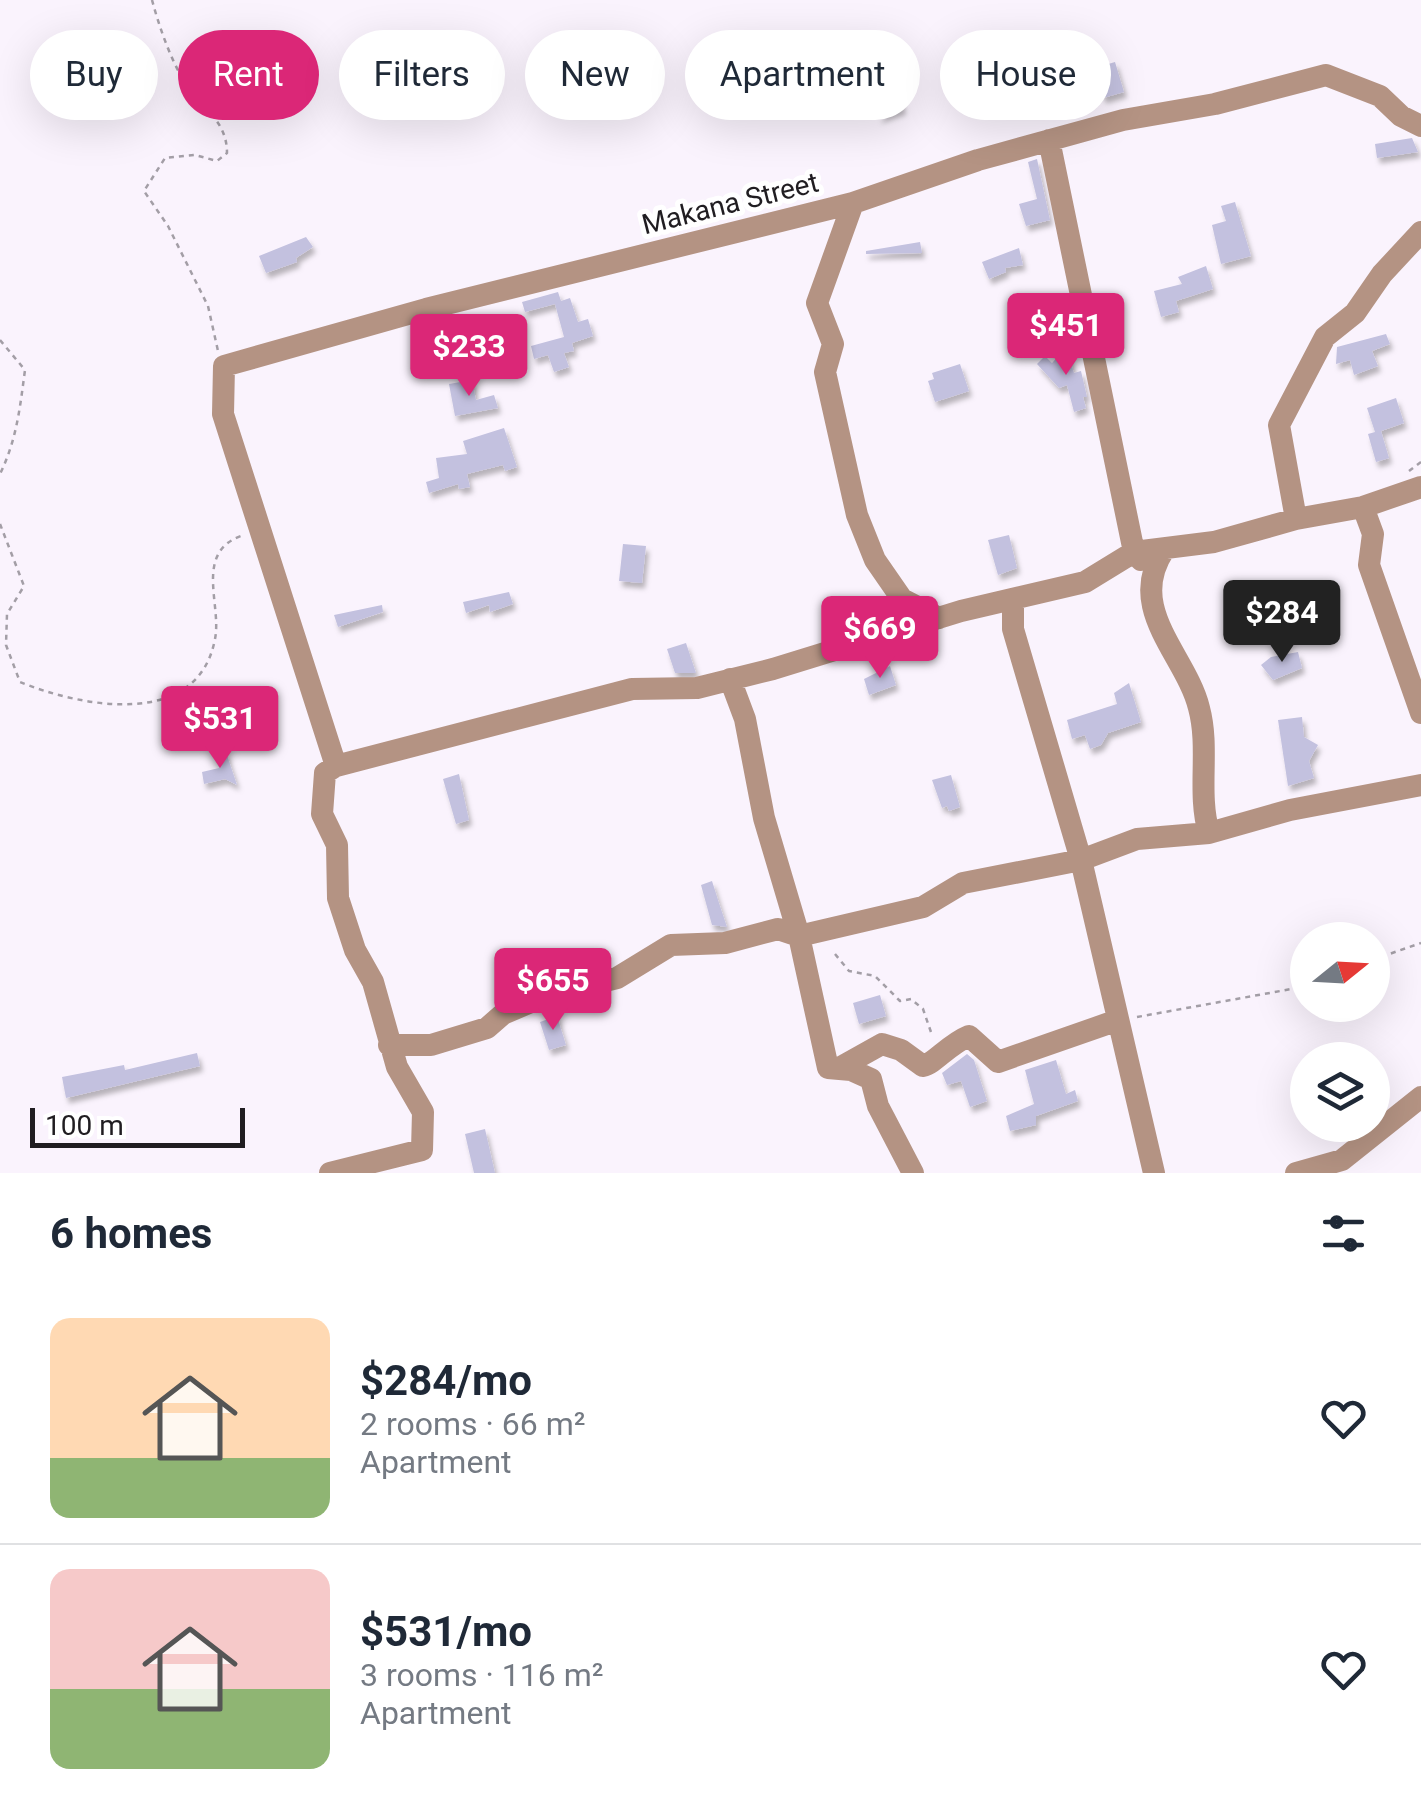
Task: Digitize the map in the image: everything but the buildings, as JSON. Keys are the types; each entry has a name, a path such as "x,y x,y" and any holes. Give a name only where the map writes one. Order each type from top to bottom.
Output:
{"street":[{"name":"Makana Street","path":"224,366 426,309 853,204 1049,140 1326,76 1380,96 1400,116 1421,126"},
{"path":"1049,140 1134,552"},
{"path":"853,204 818,303 833,344 825,372 840,451 857,515 886,579 902,599 939,618"},
{"path":"1296,519 1279,425 1325,336 1355,313 1382,274 1421,232"},
{"path":"224,366 223,414 336,766"},
{"path":"1134,552 1157,560 1296,519 1363,507 1412,489"},
{"path":"1363,507 1373,534 1370,565 1421,713"},
{"path":"330,1173 422,1150 422,1112 389,1045 372,982 355,950 338,898 337,844 322,814 325,773 336,766 632,689 697,688 939,618 1086,582 1134,552"},
{"path":"1157,560 1160,636 1199,708 1200,804 1209,833"},
{"path":"1012,599 1013,629 1081,860 1154,1173"},
{"path":"730,679 745,719 764,818 799,936 824,1060 828,1068 871,1079 878,1106 913,1173"},
{"path":"389,1045 431,1045 487,1028 503,1014 545,996 617,978 670,945 725,943 778,930 799,936 923,907 963,883 1081,860 1137,839 1209,833 1290,810 1421,784"},
{"path":"839,1068 882,1044 901,1050 923,1066 931,1064 942,1050 969,1036 998,1062 1118,1020"},
{"path":"1296,1173 1342,1166 1421,1097"}],"path":[{"path":"152,0 183,80 217,118 226,137 226,153 217,161 195,155 165,158 144,192 168,226 208,306 224,366"},
{"path":"0,340 25,370 17,398 16,441 0,474"},
{"path":"0,524 24,586 7,614 6,645 20,682 105,704 136,707 156,702 193,680 209,660 217,634 210,584 215,562 232,539 248,533 266,550"},
{"path":"1390,954 1421,943"},
{"path":"835,954 849,971 875,976 900,1000 911,999 923,1009 942,1050"},
{"path":"1118,1020 1290,989"}]}
